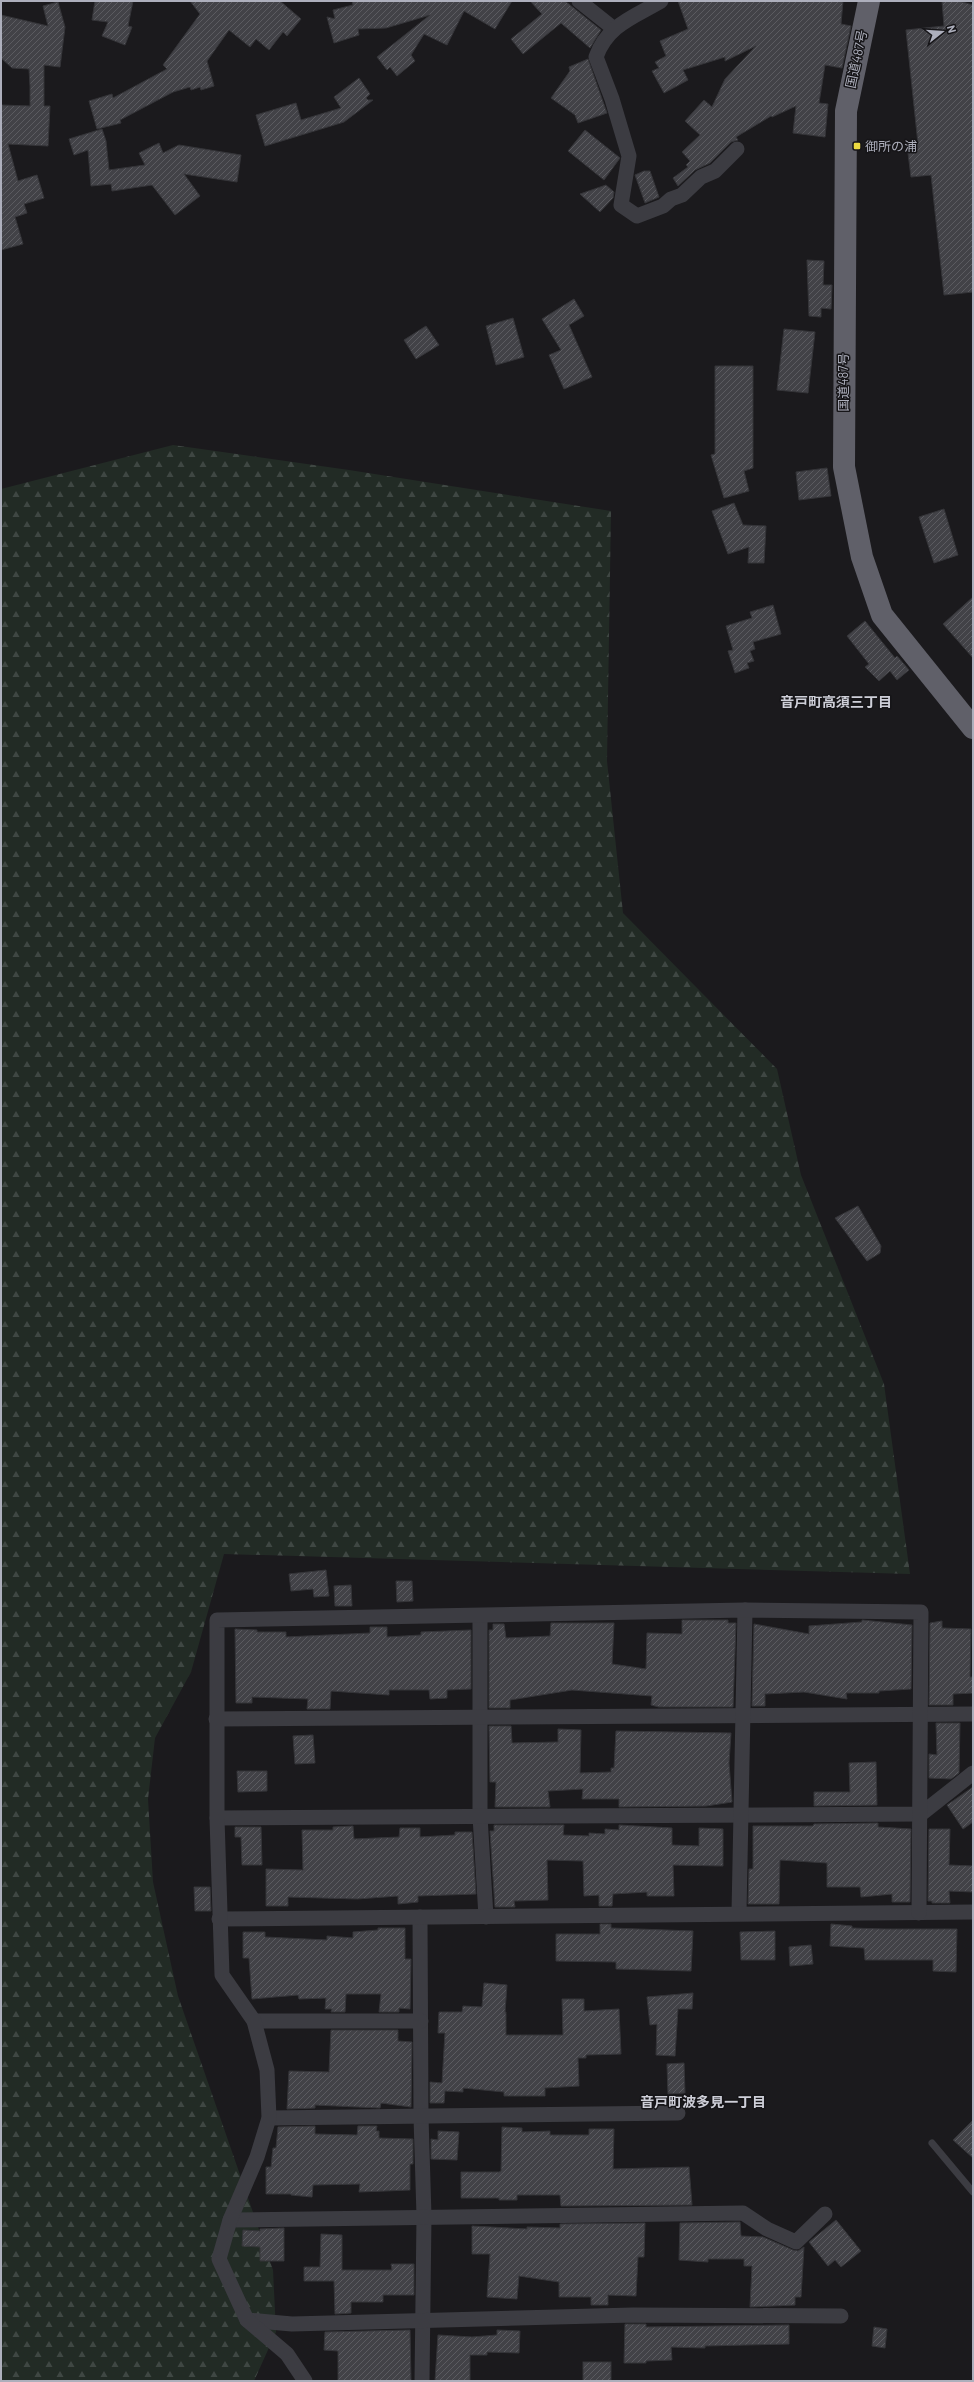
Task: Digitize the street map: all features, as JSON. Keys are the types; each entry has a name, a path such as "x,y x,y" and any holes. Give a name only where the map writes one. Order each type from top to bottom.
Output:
{"highway":[{"name":"国道487号","path":"869,1 846,111 844,467 862,557 882,615 973,728"}],"street":[{"path":"580,1 613,28"},
{"path":"661,1 613,28 599,49 596,57 612,99 629,156 621,205 636,216 663,206 671,199 682,195 701,177 716,171 737,149"},
{"path":"739,1913 741,1716 745,1610"},
{"path":"305,2381 287,2354 247,2320 219,2260 230,2220 257,2157 269,2118 267,2070 254,2021 222,1975 219,1919 217,1818 217,1620 745,1610 921,1612 921,1814 919,1913"},
{"path":"480,1616 480,1816 486,1918"},
{"path":"216,1719 480,1719 973,1714"},
{"path":"217,1818 921,1814 973,1773"},
{"path":"219,1919 420,1917 486,1918 739,1913 973,1912"},
{"path":"420,1917 422,2021 420,2117 424,2216 422,2381"},
{"path":"254,2021 422,2021"},
{"path":"269,2118 678,2113"},
{"path":"230,2220 424,2216 743,2213 767,2229 796,2242 825,2214"},
{"path":"247,2320 292,2324 423,2319 634,2316 840,2316"}],"lane":[{"path":"932,2143 973,2192"}],"green space":[{"path":"173,445 349,470 611,511 607,761 623,913 777,1069 801,1175 884,1384 910,1574 224,1554 191,1672 155,1738 148,1799 153,1882 178,1996 273,2270 276,2332 254,2381 1,2381 1,489"}],"building":[{"path":"95,1 133,1 128,26 132,27 125,45 102,36 108,22 92,20"},
{"path":"190,1 280,1 301,19 287,36 283,32 269,50 256,39 250,47 229,30 207,61 214,86 201,90 200,87 191,90 190,87 173,92 120,120 121,123 97,129 89,101 112,94 113,98 167,69 163,65 200,14"},
{"path":"352,1 512,1 495,29 464,11 447,45 424,34 411,55 415,61 397,76 390,67 387,70 377,57 430,15 386,28 358,29 359,35 334,43 327,17 335,19 333,10 353,5"},
{"path":"530,1 565,1 601,30 590,48 561,23 523,54 511,39 542,14"},
{"path":"678,1 843,1 841,24 851,26 842,68 825,65 819,103 828,104 825,137 793,133 796,106 772,117 771,116 736,137 738,140 731,142 710,163 695,170 678,186 673,178 688,167 686,165 690,161 682,152 700,135 685,121 704,100 712,107 725,79 756,46 725,61 725,57 683,70 688,80 664,93 652,71 659,68 655,62 666,56 660,41 688,29"},
{"path":"942,1 959,1 973,5 973,292 944,295 931,175 911,177 907,145 918,144 906,30 944,26"},
{"path":"58,2 65,27 60,67 44,65 44,106 50,106 48,146 8,144 18,181 37,175 44,198 24,204 27,213 15,217 23,244 1,250 1,105 30,106 30,86 29,69 12,68 1,58 1,15 48,26 43,6"},
{"path":"588,59 607,113 578,123 575,115 551,98 570,71 569,67"},
{"path":"359,78 370,94 366,98 368,100 373,100 344,122 265,146 256,115 296,103 301,120 341,108 334,97"},
{"path":"102,129 106,141 109,170 145,165 139,153 159,143 163,153 179,145 241,155 237,182 184,174 200,196 175,215 152,185 112,191 111,184 91,186 88,150 74,155 69,139"},
{"path":"585,130 620,158 604,180 568,151"},
{"path":"644,171 650,171 659,197 645,203 635,175"},
{"path":"606,185 614,192 613,198 600,212 580,194"},
{"path":"807,260 824,261 823,285 832,285 831,309 821,308 821,317 809,316"},
{"path":"574,299 584,316 569,325 592,377 564,389 549,355 561,350 542,319"},
{"path":"513,318 524,357 496,365 486,326"},
{"path":"426,326 439,345 416,359 404,340"},
{"path":"784,329 815,332 808,393 777,390"},
{"path":"715,366 753,366 753,468 744,471 749,491 724,498 711,455 715,454"},
{"path":"827,468 831,496 799,500 796,472"},
{"path":"734,503 743,525 766,526 764,563 748,563 749,547 728,554 712,511"},
{"path":"944,509 958,555 934,563 919,517"},
{"path":"973,597 973,658 943,624"},
{"path":"773,605 781,634 753,642 755,649 750,651 754,661 747,663 749,668 735,673 728,651 733,650 726,626 752,618 750,612"},
{"path":"865,621 895,658 897,656 909,670 897,680 890,671 879,681 865,667 869,664 847,636"},
{"path":"858,1206 881,1246 880,1253 867,1261 835,1218"},
{"path":"326,1570 329,1596 314,1597 313,1589 291,1591 289,1574"},
{"path":"396,1581 412,1581 413,1601 397,1602"},
{"path":"351,1585 352,1606 335,1606 334,1586"},
{"path":"682,1620 728,1620 728,1623 736,1623 733,1707 659,1707 651,1705 652,1696 572,1690 510,1700 510,1708 489,1708 489,1630 493,1630 493,1624 504,1624 506,1638 550,1636 551,1623 614,1623 612,1664 646,1669 647,1633 682,1634"},
{"path":"862,1620 912,1625 911,1689 879,1691 879,1693 846,1693 847,1699 804,1692 765,1694 765,1706 752,1706 754,1624 809,1634 809,1626 862,1622"},
{"path":"942,1621 942,1628 971,1629 970,1677 973,1677 973,1693 953,1694 953,1705 929,1705 930,1623"},
{"path":"370,1627 387,1627 387,1637 421,1635 421,1632 471,1630 471,1689 447,1690 447,1698 430,1699 429,1690 389,1690 389,1695 331,1691 330,1709 307,1709 308,1699 252,1697 252,1703 236,1703 235,1629 257,1630 257,1632 286,1632 286,1637 370,1633"},
{"path":"936,1723 960,1723 959,1773 951,1779 929,1778 929,1754 937,1755"},
{"path":"489,1726 511,1726 512,1743 558,1742 558,1729 581,1730 580,1773 611,1772 611,1768 614,1768 616,1731 731,1733 729,1763 732,1802 706,1806 619,1807 619,1799 582,1799 583,1789 548,1791 550,1807 495,1807 496,1782 490,1782"},
{"path":"313,1735 315,1763 295,1764 293,1736"},
{"path":"876,1762 877,1805 814,1806 814,1792 850,1792 849,1763"},
{"path":"237,1771 267,1771 267,1791 238,1792"},
{"path":"973,1787 973,1822 963,1829 947,1805"},
{"path":"878,1823 878,1827 911,1829 910,1902 892,1902 892,1894 861,1897 860,1887 827,1887 827,1863 780,1860 779,1904 748,1904 749,1869 753,1869 753,1826 813,1826 814,1824"},
{"path":"494,1825 564,1825 563,1835 589,1836 589,1833 605,1834 605,1829 619,1830 619,1825 672,1828 672,1845 699,1846 699,1828 723,1829 723,1866 673,1865 674,1896 647,1896 647,1892 613,1894 612,1906 599,1906 599,1895 584,1896 583,1861 547,1860 548,1900 514,1901 515,1907 495,1907 490,1831 494,1831"},
{"path":"353,1826 354,1839 399,1837 400,1828 420,1828 420,1837 455,1835 455,1832 472,1832 476,1894 418,1896 418,1902 398,1904 398,1896 357,1899 288,1897 288,1906 266,1906 266,1869 303,1870 302,1830 333,1830 333,1827"},
{"path":"235,1827 261,1827 262,1865 242,1865 241,1837 235,1837"},
{"path":"929,1829 950,1829 949,1865 973,1866 973,1892 949,1891 950,1903 932,1903 932,1901 928,1901"},
{"path":"194,1887 210,1887 211,1911 195,1911"},
{"path":"600,1924 611,1924 611,1928 693,1931 691,1971 616,1969 616,1962 556,1961 556,1934 600,1934"},
{"path":"831,1924 852,1926 852,1928 957,1929 956,1972 933,1971 933,1960 865,1960 864,1948 830,1946"},
{"path":"378,1928 405,1928 405,1959 411,1959 410,2009 399,2008 399,2012 379,2012 381,1994 346,1994 345,2012 331,2012 332,2009 325,2009 326,1998 299,1999 298,1995 252,1999 249,1958 243,1958 243,1932 265,1932 265,1937 327,1940 327,1936 353,1938 353,1932 378,1930"},
{"path":"775,1931 775,1960 741,1960 740,1932"},
{"path":"811,1945 813,1964 790,1966 789,1947"},
{"path":"484,1983 507,1985 505,2012 506,2035 563,2035 562,1999 584,1999 584,2011 619,2009 621,2054 586,2055 586,2058 578,2058 579,2086 545,2088 545,2096 504,2096 504,2092 463,2088 463,2092 445,2091 444,2103 430,2103 430,2082 442,2083 445,2033 438,2033 439,2012 462,2012 463,2006 482,2007"},
{"path":"693,1993 692,2009 678,2009 675,2056 656,2055 657,2024 650,2025 647,1997"},
{"path":"331,2030 398,2030 398,2041 412,2042 411,2107 381,2103 380,2108 315,2105 315,2108 287,2109 289,2071 329,2072"},
{"path":"684,2063 685,2093 668,2094 667,2064"},
{"path":"973,2120 973,2158 953,2140"},
{"path":"315,2126 315,2134 357,2135 358,2126 377,2126 376,2131 379,2131 379,2138 413,2139 413,2164 410,2164 410,2190 359,2192 360,2184 313,2185 312,2197 291,2194 266,2194 266,2167 271,2167 273,2148 276,2148 278,2127"},
{"path":"502,2127 522,2128 522,2132 550,2131 550,2135 589,2135 589,2129 614,2129 613,2169 689,2167 692,2205 561,2206 560,2195 517,2195 517,2200 499,2200 499,2198 461,2198 461,2172 501,2171"},
{"path":"438,2131 459,2132 457,2160 431,2159 431,2139 438,2140"},
{"path":"836,2220 861,2251 841,2267 835,2260 828,2266 809,2242"},
{"path":"740,2222 741,2236 763,2237 798,2251 804,2247 801,2297 795,2297 795,2305 750,2307 752,2266 744,2266 744,2259 708,2259 708,2262 679,2260 680,2223"},
{"path":"645,2223 644,2257 638,2257 636,2296 608,2295 608,2305 591,2305 591,2297 559,2297 559,2282 519,2276 517,2299 487,2297 490,2254 472,2254 472,2226 527,2229 527,2227 560,2228 560,2224"},
{"path":"284,2228 284,2261 260,2261 260,2247 242,2246 243,2230 260,2231 260,2229"},
{"path":"321,2234 342,2235 342,2270 392,2270 391,2264 414,2264 414,2295 383,2295 383,2302 351,2302 351,2313 335,2314 334,2281 304,2281 304,2267 320,2267"},
{"path":"625,2324 646,2324 646,2327 789,2325 789,2344 705,2346 705,2348 671,2347 672,2360 646,2361 646,2363 624,2363"},
{"path":"874,2327 887,2329 885,2348 872,2346"},
{"path":"410,2330 411,2381 338,2381 338,2351 324,2350 325,2332"},
{"path":"497,2330 520,2331 519,2353 487,2352 487,2355 470,2355 470,2381 435,2381 438,2335 472,2337 497,2335"},
{"path":"583,2362 611,2362 611,2381 583,2381"}],"place":[{"name":"御所の浦","path":"857,146"}],"district":[{"name":"音戸町高須三丁目","path":"836,702"},
{"name":"音戸町波多見一丁目","path":"703,2102"}]}
